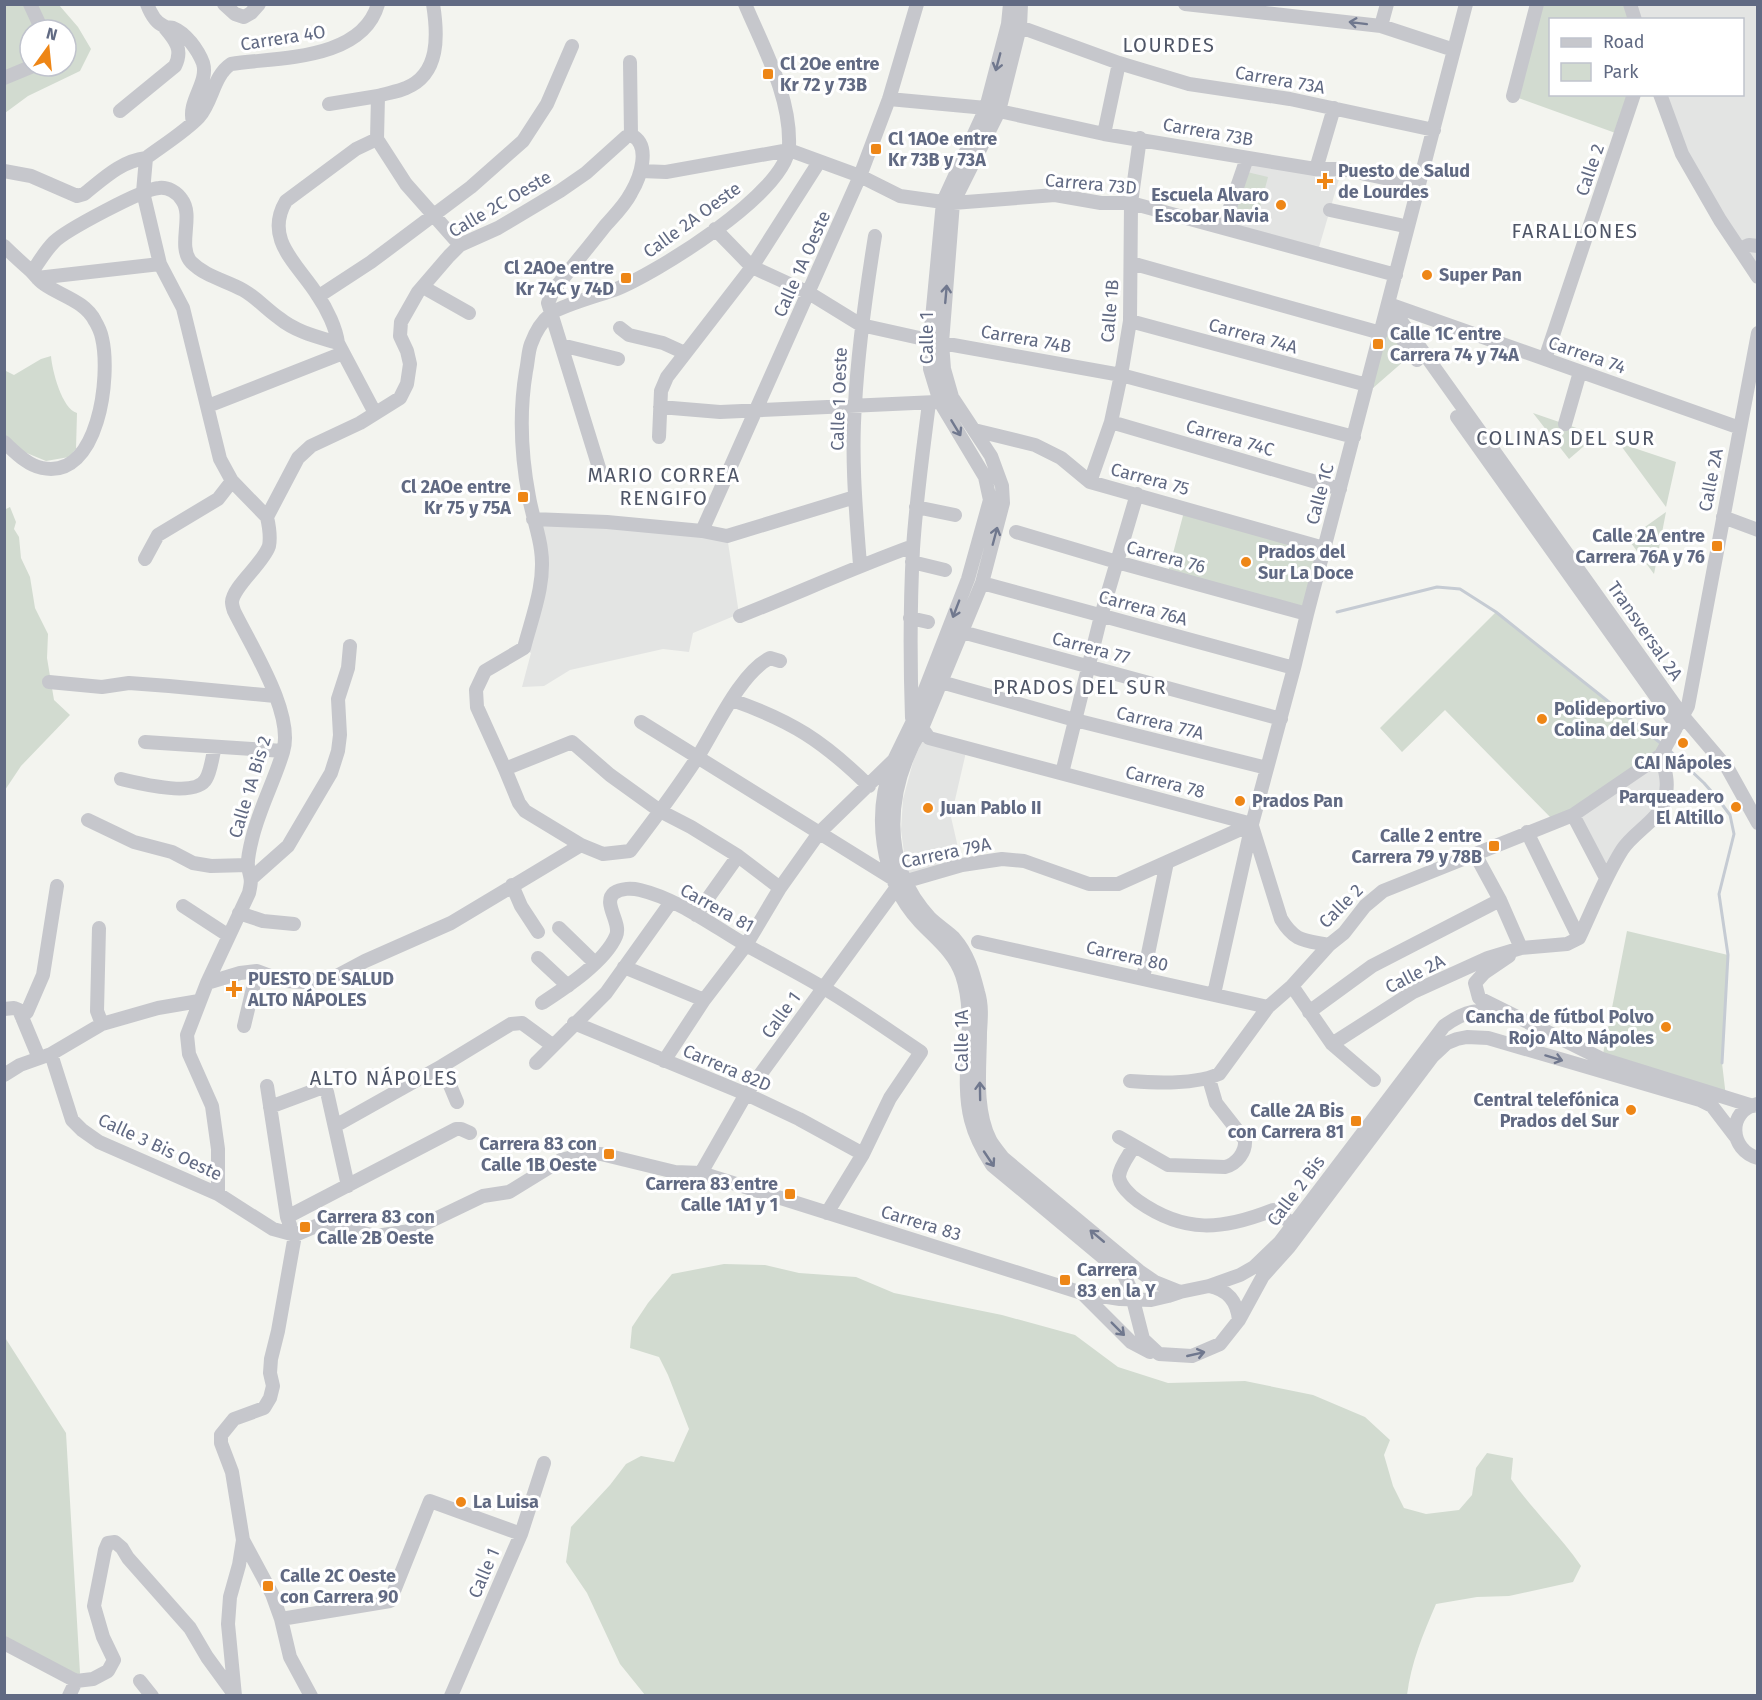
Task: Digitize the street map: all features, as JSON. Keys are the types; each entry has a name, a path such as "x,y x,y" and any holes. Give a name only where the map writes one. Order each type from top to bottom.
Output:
{"street":[{"path":"30,4 36,18"},
{"path":"120,111 175,66 179,57 180,49 152,15 147,4"},
{"path":"224,4 235,14 244,17 260,4"},
{"name":"Carrera 4O","path":"4,171 31,176 77,196 84,194 120,166 146,158 199,117 223,69 231,64 336,48 362,31 378,4"},
{"path":"328,104 378,96 407,87 424,75 433,60 437,39 434,4"},
{"name":"Calle 2A Oeste","path":"551,313 619,288 676,258 760,194 777,175 789,150 788,118 778,84 745,4"},
{"name":"Calle 1A Oeste","path":"702,531 860,176 889,99 917,4"},
{"name":"Calle 1","path":"993,109 1010,4"},
{"name":"Calle 1","path":"701,1173 746,1094 823,988 905,882 903,799 913,762 922,741 910,664 913,546 916,507 935,402 930,369 936,341 948,202 993,109 1020,27 1021,4"},
{"path":"1185,4 1381,26 1454,51"},
{"path":"1381,26 1387,4"},
{"name":"Calle 1C","path":"1214,994 1252,824 1387,310 1392,274 1466,4"},
{"path":"1513,96 1537,4"},
{"path":"163,26 172,27 184,36 198,52 204,66 202,80 190,113 193,122"},
{"name":"Carrera 73A","path":"1020,27 1119,63 1189,84 1290,99 1430,129"},
{"path":"319,296 371,262 471,187 523,141 547,104 572,46"},
{"path":"600,471 548,303 549,297 631,195 641,171 641,144 631,135 630,62"},
{"path":"1104,134 1119,63"},
{"path":"4,78 18,72"},
{"path":"378,96 377,139 406,184 460,245"},
{"name":"Calle 2","path":"1545,359 1633,96"},
{"path":"1661,96 1682,154 1758,277"},
{"name":"Carrera 73B","path":"889,99 993,109 1104,134 1140,138 1316,169 1342,169 1412,184"},
{"path":"1316,169 1334,108"},
{"path":"1392,274 1400,225 1430,129"},
{"name":"Calle 2C Oeste","path":"289,475 298,458 311,446 360,423 400,398 407,384 410,364 400,336 401,322 423,286 460,245 498,228 560,191 586,173 631,135"},
{"name":"Calle 1B","path":"1090,482 1111,422 1130,321 1131,203 1140,138"},
{"path":"375,413 340,348 337,334 319,296 284,248 278,221 286,201 356,149 377,139"},
{"path":"641,171 666,172 789,150"},
{"name":"Carrera 73D","path":"789,150 860,176 900,196 948,202 1055,195 1101,203 1131,203 1392,274"},
{"path":"146,158 143,192 160,264 183,308 220,459 232,481 267,517"},
{"path":"1223,228 1247,158"},
{"path":"659,437 661,391 667,377 752,267 819,162"},
{"path":"34,275 55,241 71,230 143,192 167,188 178,194 184,202 186,247 189,260 203,273 241,289 259,299 279,319 340,348"},
{"path":"1330,210 1400,225"},
{"name":"Carrera 74B","path":"715,230 752,267 809,293 861,325 1121,375 1354,437"},
{"name":"Calle 1 Oeste","path":"860,565 855,497 854,407 861,325 875,236"},
{"path":"1740,249 1749,245 1758,246"},
{"path":"4,246 45,285 80,304 94,318 102,338 104,384 101,405 90,439 70,462 56,470 40,468 28,463 4,442"},
{"path":"1131,263 1381,333"},
{"path":"34,275 160,264"},
{"path":"423,286 469,313"},
{"name":"Carrera 74","path":"1387,310 1545,359 1740,428"},
{"name":"Transversal 2A","path":"1387,310 1680,720"},
{"path":"551,313 538,327 530,347 524,386 522,456 541,550 542,576 524,648 485,670 476,690 477,707 519,803 525,811 581,845 603,854 630,851 698,757 742,683 770,658 780,662"},
{"name":"Carrera 74A","path":"1130,321 1367,385"},
{"path":"620,328 629,335 663,343 685,353"},
{"name":"Calle 2A","path":"1680,720 1688,706 1758,333"},
{"name":"Calle 1","path":"936,341 952,397 991,456 1002,486 1001,514 982,583 962,632 936,679"},
{"path":"561,345 618,359"},
{"path":"208,406 340,348"},
{"path":"1565,424 1580,372"},
{"path":"660,407 720,412 935,402"},
{"name":"Calle 1","path":"663,1061 704,1000 746,945 780,888 819,833 894,760 921,730 990,500 985,477 935,402"},
{"name":"Carrera 74C","path":"1111,422 1340,489"},
{"name":"Carrera 75","path":"974,430 1035,445 1061,458 1090,482 1324,548"},
{"name":"Calle 1A Bis 2","path":"218,1194 218,1149 212,1106 189,1054 187,1035 199,1001 249,893 255,828 283,752 285,733 283,717 276,696 234,611 232,602 235,593 260,563 268,546 270,530 267,517 289,475"},
{"path":"145,559 158,536 218,499 232,481"},
{"path":"1062,773 1101,616 1137,494"},
{"path":"533,519 607,522 702,531 727,536 855,497"},
{"path":"916,507 955,515"},
{"path":"1723,517 1758,530"},
{"name":"Carrera 76","path":"1016,532 1307,614"},
{"path":"740,616 808,590 860,565 913,546"},
{"path":"912,562 945,570"},
{"name":"Carrera 76A","path":"982,583 1294,668"},
{"path":"910,618 928,621"},
{"name":"Carrera 77","path":"962,632 1281,719"},
{"path":"88,820 134,842 172,852 192,863 250,872 288,846 331,773 340,735 338,699 348,668 350,646"},
{"name":"Carrera 77A","path":"910,664 936,679 1075,720 1267,768"},
{"path":"49,682 102,687 129,683 276,696"},
{"path":"732,700 770,713 806,733 839,757 868,786"},
{"path":"1680,720 1728,769 1758,823"},
{"name":"Calle 2","path":"1209,1079 1219,1074 1268,1007 1292,986 1329,945 1344,933 1365,906 1383,891 1573,815 1661,755 1680,720"},
{"name":"Carrera 79A","path":"641,722 819,833 905,882 962,865 1002,859 1024,861 1089,884 1118,884 1252,824"},
{"name":"Carrera 78","path":"921,730 1062,773 1252,824"},
{"name":"Calle 1A","path":"889,799 909,750 921,730"},
{"path":"145,742 283,752"},
{"path":"506,769 572,742 610,775 660,811 738,856 780,888"},
{"path":"120,778 149,786 194,788 207,779 215,747"},
{"path":"1580,938 1606,878 1624,847 1662,808 1668,788 1661,755"},
{"name":"Calle 1A","path":"894,760 886,780 898,862 911,892 948,941 965,953 973,970 981,1004 980,1099 982,1118 990,1140 1003,1158 1139,1271 1155,1282 1180,1292"},
{"path":"1573,815 1606,878"},
{"path":"1252,824 1281,919 1289,933 1301,940 1329,945"},
{"path":"1527,832 1580,938"},
{"path":"207,983 240,973 257,971 284,981 304,982 335,977 365,961 451,923 581,845"},
{"path":"1475,854 1500,900 1521,948"},
{"path":"696,915 738,856"},
{"path":"1143,978 1167,862"},
{"path":"512,885 521,906 538,932"},
{"path":"4,1009 14,1008 22,1017 27,1012 43,975 57,886"},
{"name":"Carrera 81","path":"542,1003 568,986 595,963 616,935 618,925 609,902 615,892 629,888 671,902 823,988 921,1052 890,1098 863,1154"},
{"path":"1309,1012 1372,966 1500,900"},
{"path":"536,1063 606,993 671,902"},
{"path":"183,906 229,936"},
{"path":"239,913 263,921 294,924"},
{"path":"99,928 97,1011 102,1024"},
{"path":"559,928 595,963"},
{"name":"Calle 2A","path":"1332,1044 1413,992 1488,958 1521,948 1567,944 1580,938"},
{"name":"Calle 1A","path":"948,941 962,975 969,1003 968,1100 971,1120 981,1146 992,1165 1118,1268 1127,1281 1143,1339 1160,1354"},
{"name":"Carrera 80","path":"978,942 1268,1007"},
{"name":"Calle 2A","path":"1504,1012 1479,998 1475,983 1484,973 1521,948"},
{"path":"538,958 568,986"},
{"path":"624,967 704,1000"},
{"path":"244,1026 257,971"},
{"path":"1292,986 1332,1044 1374,1080"},
{"path":"4,1075 20,1065 45,1056 102,1024 158,1008 199,1001"},
{"name":"Calle 2 Bis","path":"1133,1299 1151,1300 1209,1286 1240,1275 1254,1267 1280,1242 1444,1026 1473,1010 1504,1012"},
{"path":"1504,1012 1602,1059 1755,1105"},
{"name":"Calle 3 Bis Oeste","path":"22,1017 45,1056 72,1120 82,1130 99,1142 218,1194 273,1229 295,1235"},
{"path":"335,1126 511,1024 522,1023 552,1045"},
{"name":"Carrera 82D","path":"574,1023 746,1094 799,1119 863,1154"},
{"name":"Calle 2 Bis","path":"1082,1293 1131,1342 1145,1350 1182,1356 1201,1354 1220,1344 1239,1320 1263,1276 1288,1247 1432,1057 1438,1050 1457,1039 1478,1037 1498,1041 1700,1100 1712,1106 1735,1136"},
{"path":"442,1066 457,1102"},
{"path":"1119,1137 1168,1165 1225,1167 1237,1161 1245,1146 1245,1140 1216,1103 1209,1079 1158,1083 1130,1081"},
{"path":"235,1695 228,1624 230,1597 243,1540 232,1472 221,1443 221,1435 234,1419 264,1408 270,1398 273,1386 270,1372 271,1359 295,1235 287,1218 267,1086"},
{"path":"270,1107 321,1088 327,1092 348,1186"},
{"path":"1755,1105 1740,1114 1735,1136 1742,1150 1758,1158"},
{"path":"287,1218 458,1128 470,1132"},
{"path":"1134,1146 1120,1172 1120,1181 1131,1197 1155,1214 1185,1225 1204,1227 1244,1221 1273,1210 1293,1224"},
{"name":"Carrera 83","path":"295,1235 316,1226 331,1225 376,1236 410,1231 483,1196 509,1192 561,1160 585,1154 601,1154 675,1172 701,1173 1082,1293 1107,1298 1133,1299"},
{"path":"827,1213 863,1154"},
{"path":"1209,1286 1217,1287 1231,1297 1236,1304 1239,1320"},
{"name":"Calle 1","path":"451,1695 521,1534 544,1463"},
{"path":"281,1619 390,1601 430,1501 521,1534"},
{"path":"243,1540 272,1594 290,1657 311,1695"},
{"path":"4,1643 76,1681 93,1679 108,1671 114,1660 94,1606 105,1550 108,1543 115,1542 190,1628 207,1657 235,1695"},
{"path":"69,1695 76,1681"},
{"path":"140,1681 152,1695"}],"shaded area":[{"path":"1630,5 1757,5 1757,277 1720,220 1660,96 1744,96 1744,18 1635,18"},
{"name":"Escuela Alvaro Escobar Navia","path":"1247,158 1342,169 1317,254 1223,228"},
{"path":"533,519 727,536 739,614 693,633 689,652 663,649 570,670 544,686 522,687 531,653 524,648 542,576"},
{"name":"Juan Pablo II","path":"925,739 967,748 951,817 962,865 911,881 905,860 901,830 903,799 913,762"},
{"path":"1661,755 1668,788 1606,878 1573,815"}],"green space":[{"path":"5,5 59,5 70,18 18,18 18,78 65,78 28,96 5,113"},
{"path":"1537,5 1630,5 1635,18 1549,18 1549,96 1634,96 1621,135 1513,96"},
{"path":"78,27 91,49 78,72"},
{"path":"1247,172 1268,177 1258,215 1237,210"},
{"path":"1386,316 1412,354 1365,395"},
{"path":"51,356 62,397 77,413 76,449 69,457 46,461 17,449 5,449 4,370 14,375 41,359"},
{"path":"1533,413 1597,435 1569,459"},
{"path":"1619,443 1676,462 1666,507"},
{"path":"10,507 16,522 14,529 19,537 21,558 30,577 35,608 48,634 47,658 54,700 70,715 21,766 5,790 4,510"},
{"name":"Prados del Sur La Doce","path":"1185,508 1324,548 1307,614 1167,576"},
{"path":"1666,512 1654,574 1628,539"},
{"name":"Polideportivo Colina del Sur","path":"1496,612 1666,747 1554,821 1445,710 1402,752 1380,728"},
{"name":"Cancha de fútbol Polvo Rojo Alto Nápoles","path":"1627,931 1728,955 1722,1063 1726,1097 1602,1059"},
{"path":"724,1264 765,1265 799,1273 856,1277 894,1293 1002,1315 1075,1335 1118,1367 1168,1383 1245,1381 1313,1395 1365,1417 1390,1440 1384,1455 1393,1486 1404,1508 1426,1514 1459,1510 1472,1495 1476,1468 1487,1453 1513,1458 1511,1479 1581,1566 1573,1582 1509,1596 1477,1597 1436,1604 1422,1638 1407,1695 645,1695 620,1664 587,1593 566,1562 571,1527 626,1464 641,1456 674,1462 689,1429 659,1357 630,1348 632,1327 672,1274"},
{"path":"4,1336 66,1433 80,1673 76,1681 5,1643"}],"waterway":[{"path":"1337,612 1437,587 1460,589 1496,612 1663,745"},
{"path":"1668,749 1718,799 1730,815 1734,834 1719,894 1728,955 1722,1063"}],"place":[{"name":"Cl 2Oe entre Kr 72 y 73B","path":"768,74"},
{"name":"Cl 1AOe entre Kr 73B y 73A","path":"876,149"},
{"name":"Puesto de Salud de Lourdes","path":"1325,181"},
{"name":"Escuela Alvaro Escobar Navia","path":"1281,205"},
{"name":"Super Pan","path":"1427,275"},
{"name":"Cl 2AOe entre Kr 74C y 74D","path":"626,278"},
{"name":"Calle 1C entre Carrera 74 y 74A","path":"1378,344"},
{"name":"Cl 2AOe entre Kr 75 y 75A","path":"523,497"},
{"name":"Calle 2A entre Carrera 76A y 76","path":"1717,546"},
{"name":"Prados del Sur La Doce","path":"1246,562"},
{"name":"Polideportivo Colina del Sur","path":"1542,719"},
{"name":"CAI Nápoles","path":"1683,743"},
{"name":"Prados Pan","path":"1240,801"},
{"name":"Parqueadero El Altillo","path":"1736,807"},
{"name":"Juan Pablo II","path":"928,808"},
{"name":"Calle 2 entre Carrera 79 y 78B","path":"1494,846"},
{"name":"PUESTO DE SALUD ALTO NÁPOLES","path":"234,989"},
{"name":"Cancha de fútbol Polvo Rojo Alto Nápoles","path":"1666,1027"},
{"name":"Central telefónica Prados del Sur","path":"1631,1110"},
{"name":"Calle 2A Bis con Carrera 81","path":"1356,1121"},
{"name":"Carrera 83 con Calle 1B Oeste","path":"609,1154"},
{"name":"Carrera 83 entre Calle 1A1 y 1","path":"790,1194"},
{"name":"Carrera 83 con Calle 2B Oeste","path":"305,1227"},
{"name":"Carrera 83 en la Y","path":"1065,1280"},
{"name":"La Luisa","path":"461,1502"},
{"name":"Calle 2C Oeste con Carrera 90","path":"268,1586"}],"district":[{"name":"LOURDES","path":"1169,45"},
{"name":"FARALLONES","path":"1575,231"},
{"name":"COLINAS DEL SUR","path":"1566,438"},
{"name":"MARIO CORREA RENGIFO","path":"664,486"},
{"name":"PRADOS DEL SUR","path":"1080,687"},
{"name":"ALTO NÁPOLES","path":"384,1078"}]}
